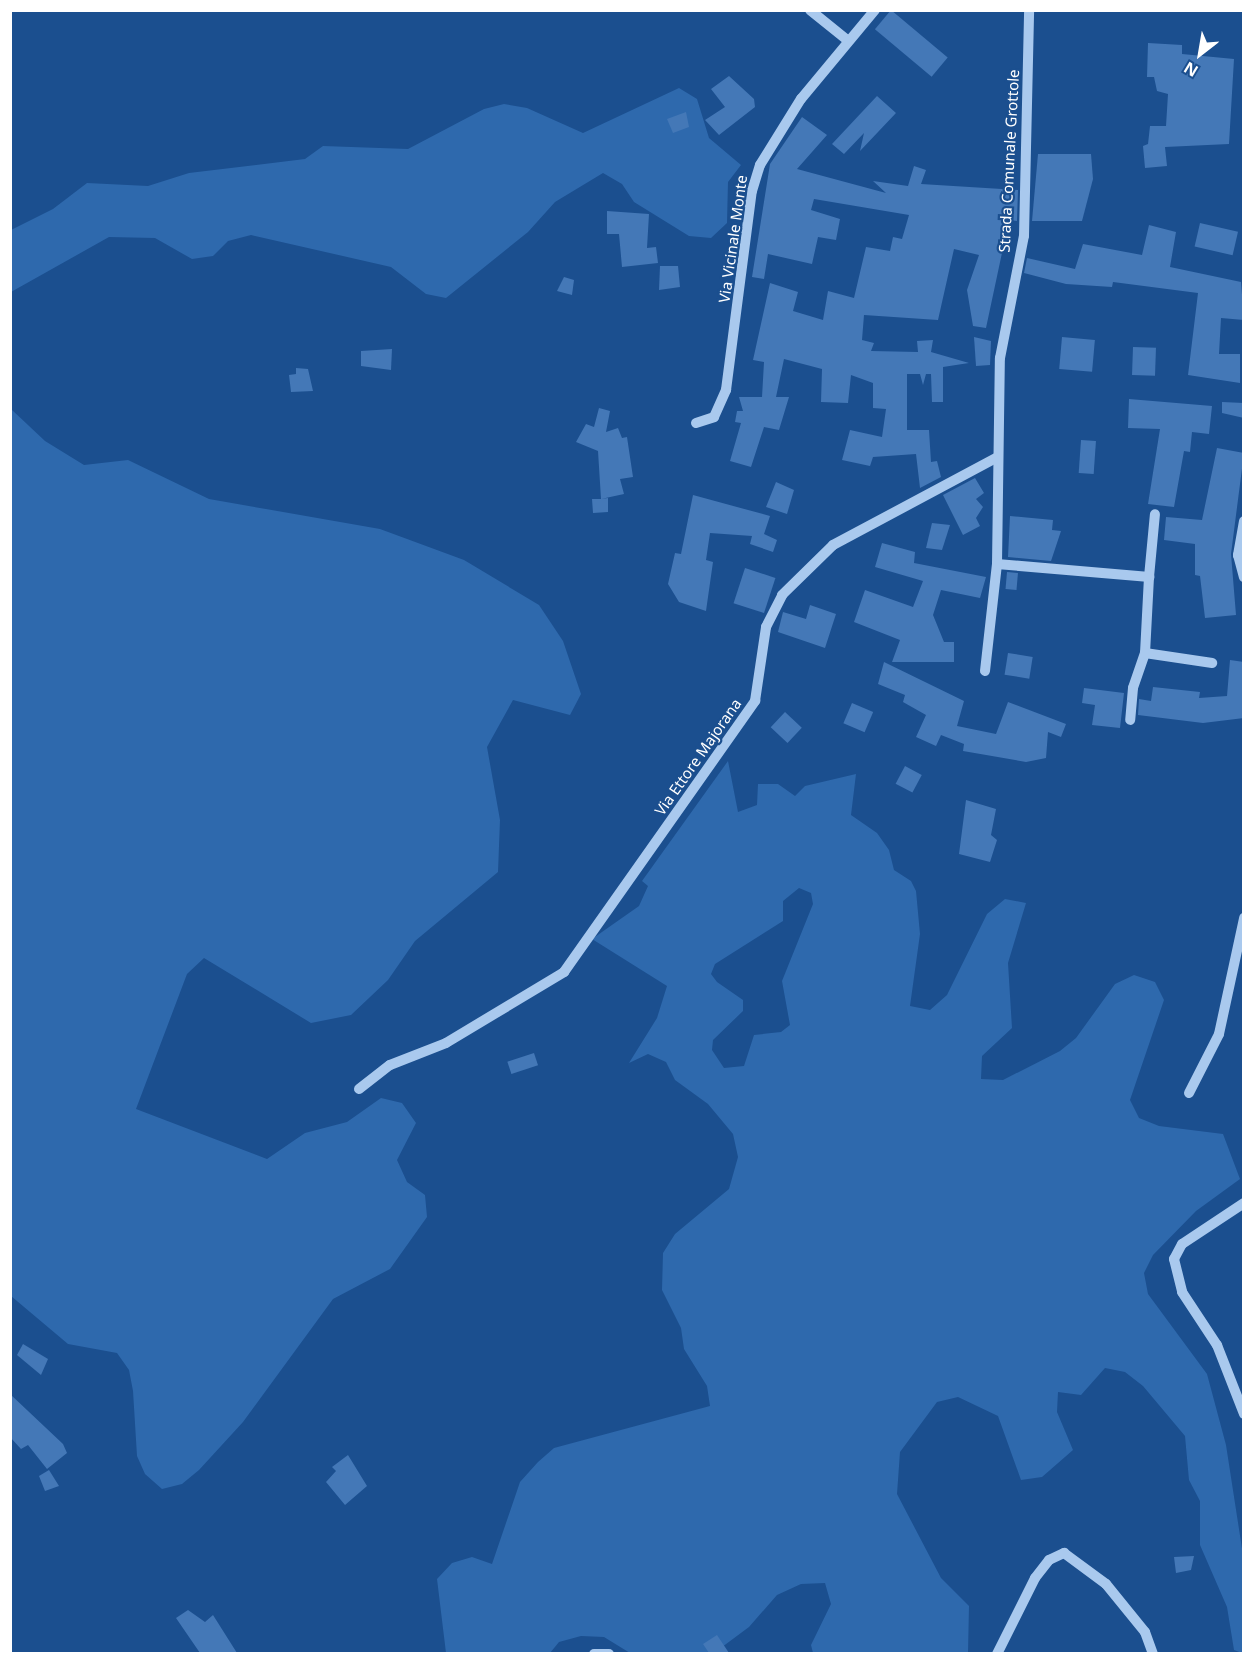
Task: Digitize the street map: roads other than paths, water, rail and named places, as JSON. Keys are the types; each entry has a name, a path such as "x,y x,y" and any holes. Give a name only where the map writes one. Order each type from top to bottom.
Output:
{"street":[{"path":"810,10 846,39"},
{"name":"Via Vicinale Monte","path":"696,423 714,417 726,390 754,180 801,99 846,39 875,10"},
{"name":"Strada Comunale Grottole","path":"985,671 997,564 1002,348 1024,236 1029,10"},
{"name":"Via Ettore Majorana","path":"359,1089 390,1065 446,1043 558,976 596,927 755,701 766,627 782,595 833,545 999,456"},
{"path":"1130,720 1145,653 1155,514"},
{"path":"1244,521 1238,555 1244,577"},
{"path":"997,564 1149,577"},
{"path":"1145,653 1212,663"},
{"path":"1189,1093 1219,1034 1244,918"},
{"path":"1244,1203 1182,1244 1174,1259 1182,1292 1217,1345 1244,1414"},
{"path":"997,1653 1035,1578 1049,1560 1064,1553 1106,1584 1145,1632 1153,1653"},
{"path":"594,1653 609,1653"}]}
